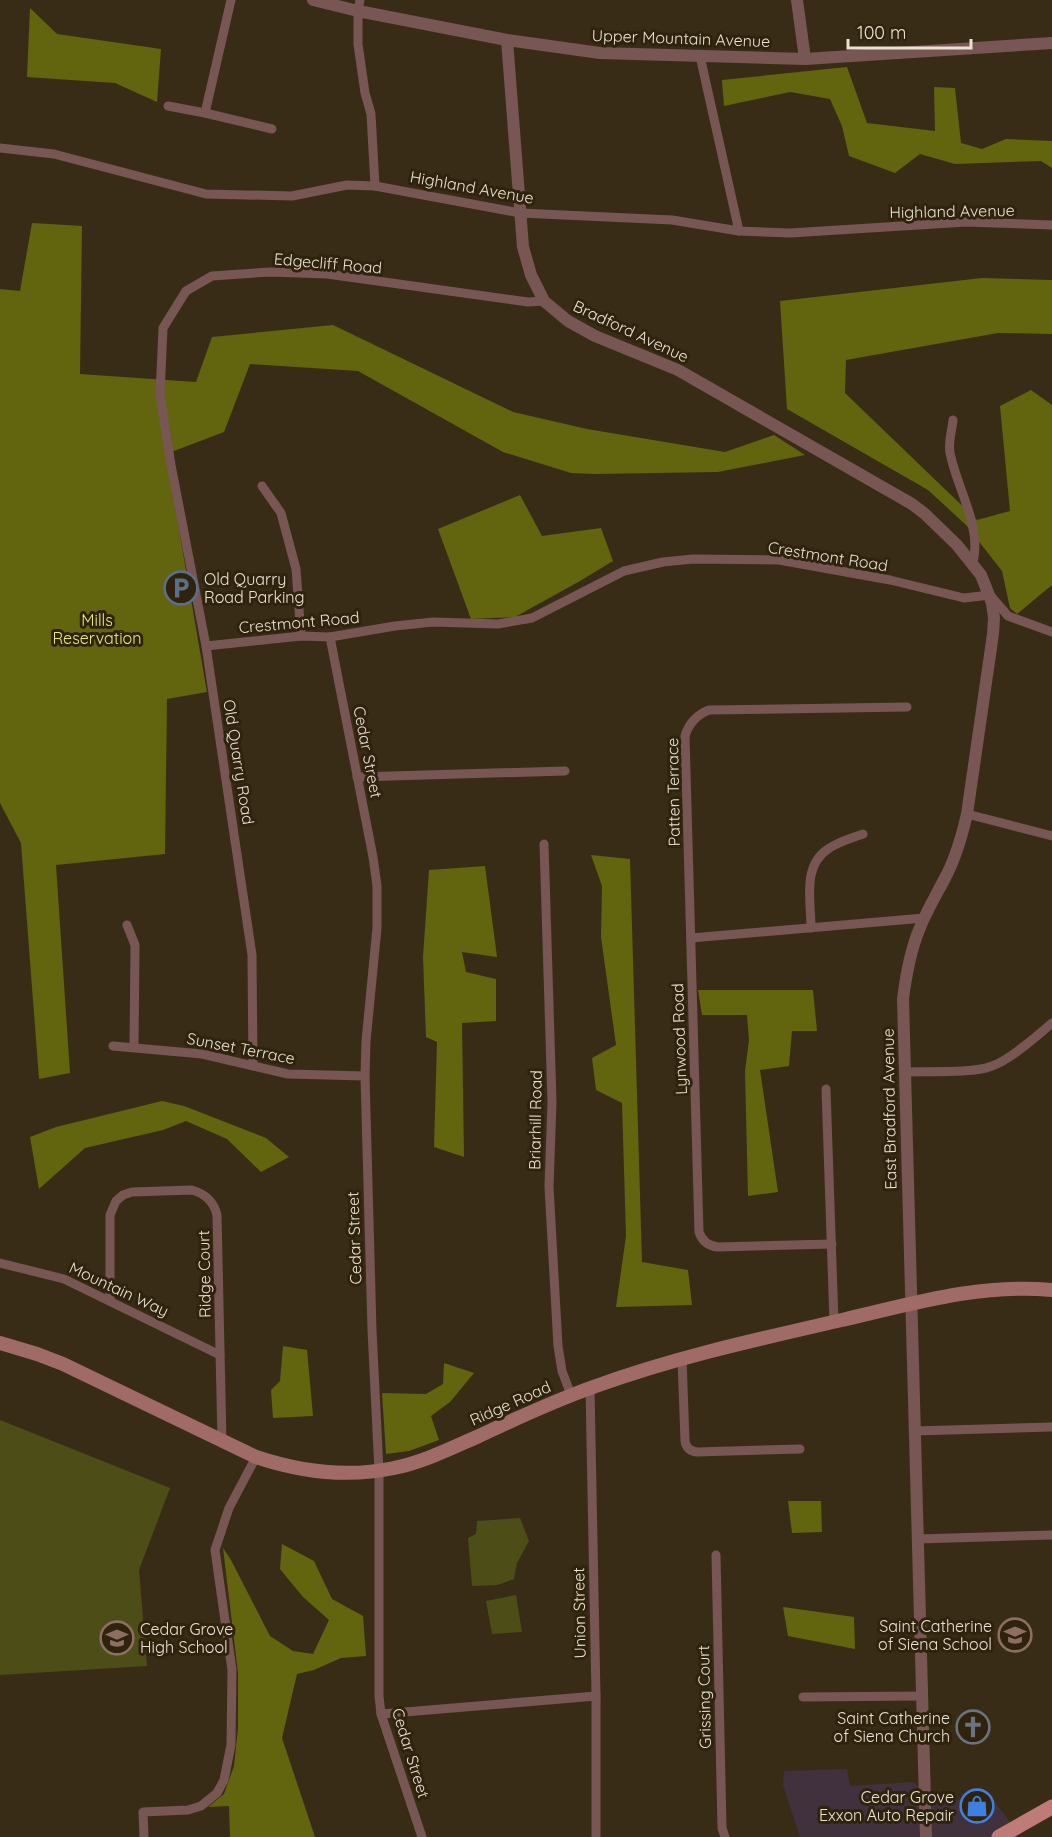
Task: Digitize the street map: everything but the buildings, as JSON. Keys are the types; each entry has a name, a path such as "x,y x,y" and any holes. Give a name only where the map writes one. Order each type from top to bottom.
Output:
{"main road":[{"name":"Ridge Road","path":"0,1343 63,1364 256,1457 310,1471 345,1473 379,1471 437,1455 571,1395 728,1346 946,1296 1012,1288 1052,1290"},
{"path":"999,1837 1052,1807"}],"street":[{"path":"205,113 231,0"},
{"name":"Upper Mountain Avenue","path":"313,0 359,5 507,40 600,53 805,59 1052,43"},
{"path":"797,0 805,59"},
{"path":"359,5 360,54 365,93 371,114 375,186"},
{"name":"Bradford Avenue","path":"507,40 523,247 526,263 544,301 581,329 678,370 843,465"},
{"path":"700,56 739,231"},
{"path":"168,106 272,129"},
{"name":"Highland Avenue","path":"0,148 54,154 206,194 292,196 347,186 375,186 520,213 672,220 739,231 790,233 966,222 1052,225"},
{"name":"Edgecliff Road","path":"171,465 160,395 163,328 186,291 212,276 270,272 327,274 528,302 544,301"},
{"path":"953,420 949,451 971,519 976,551 973,563"},
{"name":"Old Quarry Road","path":"171,465 206,646 252,956 253,1066"},
{"name":"East Bradford Avenue","path":"843,465 912,504 948,536 981,575 990,595 994,618 967,814 946,878 924,918 911,954 905,984 903,1014 926,1837"},
{"path":"262,486 281,513 296,569 301,636"},
{"name":"Crestmont Road","path":"206,646 301,636 330,637 433,622 498,624 532,618 624,571 663,562 693,559 779,560 890,580 964,598 990,595"},
{"path":"990,595 1008,616 1052,632"},
{"name":"Cedar Street","path":"330,637 375,872 378,900 364,1077 379,1471 379,1696 381,1714 422,1837"},
{"name":"Patten Terrace","path":"691,938 685,736 688,726 695,718 709,710 907,707"},
{"path":"357,777 565,771"},
{"path":"967,814 1052,836"},
{"path":"811,928 810,881 815,863 821,854 831,847 863,834"},
{"name":"Briarhill Road","path":"544,844 552,1102 549,1187 558,1346 562,1371 571,1395"},
{"path":"691,938 924,918"},
{"path":"127,925 135,945 134,1047"},
{"name":"Lynwood Road","path":"691,938 700,1235 708,1244 718,1247 832,1244"},
{"path":"904,1072 974,1070 990,1067 1009,1057 1052,1023"},
{"name":"Sunset Terrace","path":"113,1046 202,1054 288,1074 364,1077"},
{"path":"826,1089 834,1322"},
{"name":"Ridge Court","path":"110,1300 110,1215 116,1201 132,1192 192,1190 201,1193 212,1202 218,1215 222,1441"},
{"name":"Mountain Way","path":"0,1263 64,1279 220,1355"},
{"path":"682,1359 685,1441 686,1446 691,1450 697,1452 800,1449"},
{"name":"Union Street","path":"590,1388 596,1696 596,1837"},
{"path":"914,1431 1052,1427"},
{"path":"144,1837 143,1812 188,1810 201,1806 217,1793 224,1780 231,1745 232,1670 215,1550 229,1508 256,1457"},
{"path":"917,1539 1052,1535"},
{"name":"Grissing Court","path":"716,1555 722,1828 725,1837"},
{"path":"381,1714 596,1696"},
{"path":"803,1697 922,1696"}],"shaded area":[{"path":"0,1420 170,1488 139,1570 147,1666 0,1675"},
{"path":"520,1518 529,1541 517,1563 514,1579 498,1585 472,1586 468,1538 476,1534 477,1521"},
{"path":"516,1595 522,1632 492,1634 486,1601"},
{"path":"847,1769 850,1786 913,1782 935,1800 992,1799 1018,1837 800,1837 783,1785 784,1771"}],"green space":[{"path":"30,8 57,34 161,49 157,102 115,83 27,77"},
{"path":"847,67 867,123 935,131 934,87 955,88 961,143 982,149 1006,139 1052,141 1052,168 1041,161 955,164 920,154 895,173 849,156 842,126 830,99 790,92 724,106 722,80"},
{"name":"Mills Reservation","path":"32,223 82,226 80,374 196,382 212,337 333,325 513,412 587,429 725,452 774,435 805,455 718,472 571,473 503,452 358,371 250,364 224,432 166,454 207,692 167,699 165,854 56,865 70,1073 39,1079 21,843 0,803 0,289 20,291"},
{"path":"982,278 1052,280 1052,334 998,333 846,360 845,393 977,520 1010,511 1000,406 1031,390 1052,405 1052,585 1017,614 1010,608 1002,571 966,525 928,490 787,409 780,301"},
{"path":"520,495 542,536 601,528 613,561 515,617 471,619 438,529"},
{"path":"591,855 630,859 642,1262 688,1270 692,1305 616,1307 626,1236 622,1103 596,1090 592,1058 616,1045 601,937 602,886"},
{"path":"485,866 497,957 462,952 466,972 496,979 496,1021 462,1023 464,1157 434,1147 437,1042 426,1037 423,957 429,870"},
{"path":"698,990 813,990 817,1031 792,1031 789,1066 760,1070 778,1192 748,1196 745,1071 749,1040 747,1015 702,1015"},
{"path":"162,1101 184,1106 266,1138 289,1157 261,1172 227,1139 186,1121 163,1130 85,1148 39,1189 30,1137 56,1127"},
{"path":"283,1346 307,1350 313,1416 273,1418 271,1390 280,1381"},
{"path":"444,1363 474,1373 450,1402 431,1416 439,1440 409,1451 386,1454 382,1393 426,1394 443,1384"},
{"path":"788,1501 821,1501 822,1532 792,1533"},
{"path":"282,1544 314,1561 332,1599 363,1616 366,1656 341,1658 314,1670 297,1674 282,1738 315,1837 230,1837 229,1806 208,1807 224,1794 234,1766 238,1728 238,1673 223,1548 270,1636 293,1651 313,1654 329,1620 303,1597 280,1569"},
{"path":"783,1607 854,1617 855,1649 788,1636"}],"place":[{"name":"Old Quarry Road Parking","path":"181,588"},
{"name":"Saint Catherine of Siena School","path":"1015,1635"},
{"name":"Cedar Grove High School","path":"117,1638"},
{"name":"Saint Catherine of Siena Church","path":"973,1727"},
{"name":"Cedar Grove Exxon Auto Repair","path":"977,1806"}]}
